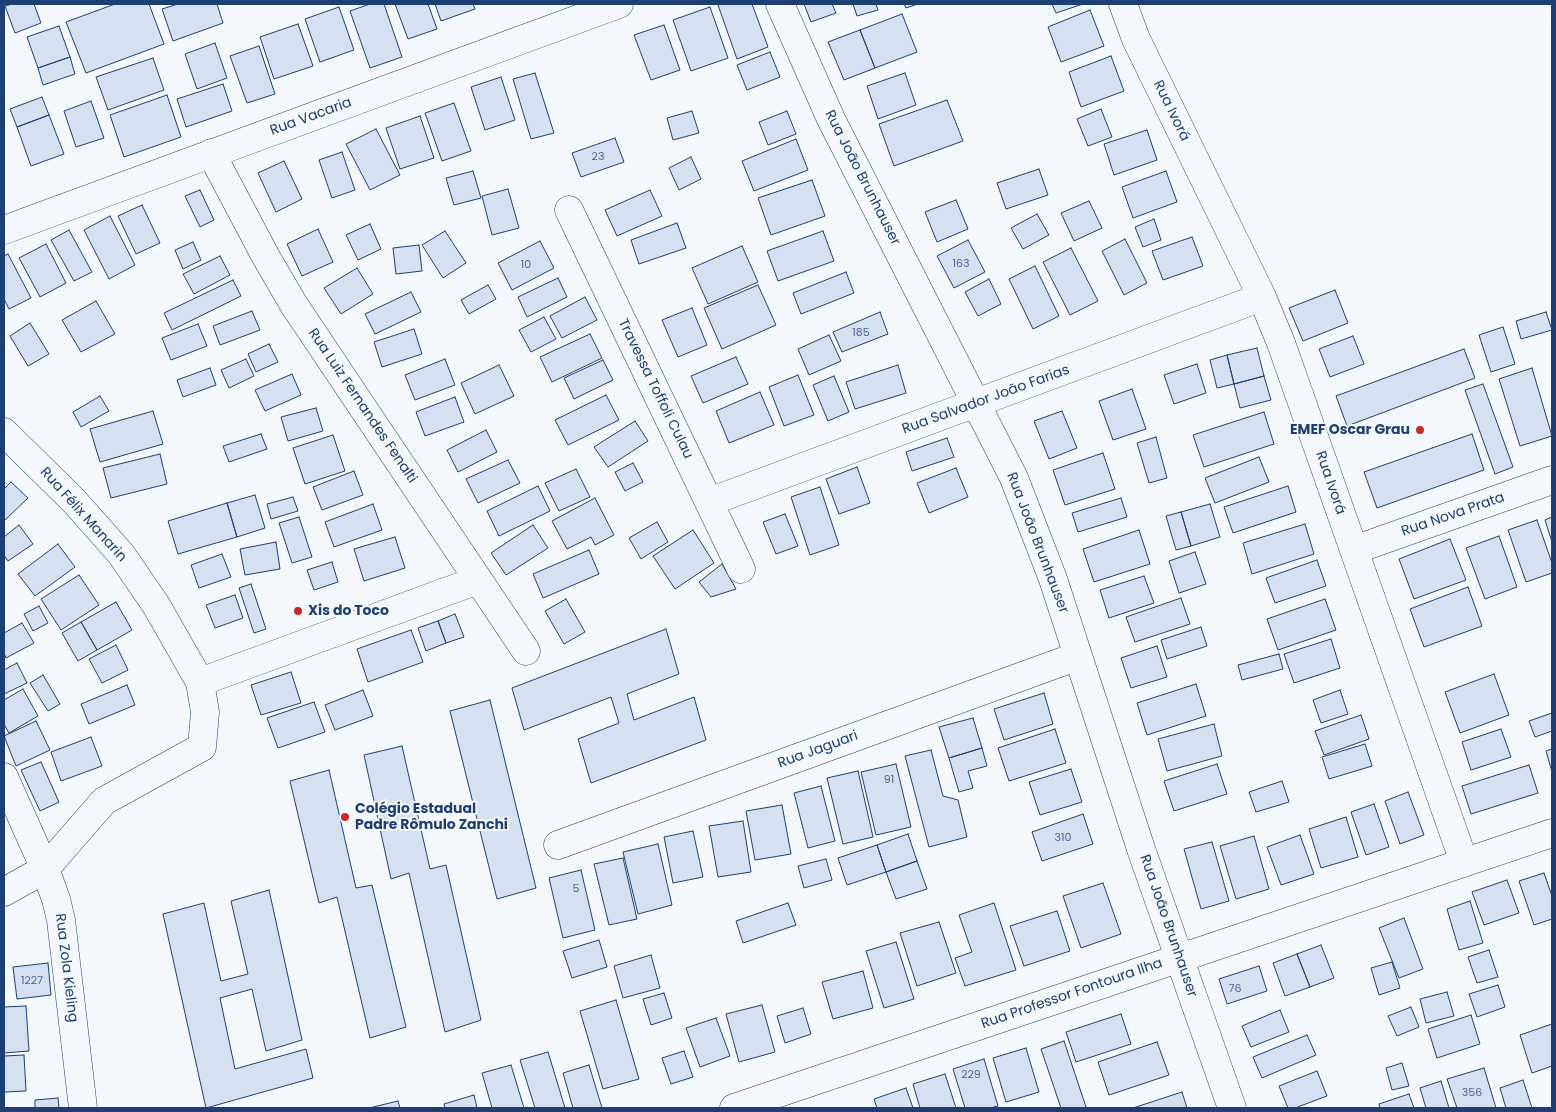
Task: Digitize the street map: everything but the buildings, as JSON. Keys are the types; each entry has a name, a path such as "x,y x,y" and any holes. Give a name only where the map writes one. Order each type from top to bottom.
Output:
{"street":[{"name":"Rua Vacaria","path":"4,230 619,4"},
{"name":"Rua João Brunhauser","path":"780,4 831,119 944,341 978,403 1018,488 1053,579 1179,958 1232,1108"},
{"name":"Rua Ivorá","path":"1123,4 1136,39 1262,297 1281,343 1464,862"},
{"name":"Rua Luiz Fernandes Fenalti","path":"211,153 266,257 294,305 526,651"},
{"name":"Travessa Toffoli Culau","path":"569,210 741,569"},
{"name":"Rua Salvador João Farias","path":"710,502 1262,297"},
{"name":"Rua Félix Manarin","path":"4,432 74,501 122,554 156,605 200,682 204,712 202,747 104,801 45,869"},
{"name":"Rua Nova Prata","path":"1354,550 1552,480"},
{"path":"200,682 478,580"},
{"name":"Rua Jaguari","path":"558,845 1078,656"},
{"name":"Rua Zola Kieling","path":"4,777 45,869 61,920 83,1108"},
{"name":"Rua Professor Fontoura Ilha","path":"734,1108 1552,833"},
{"path":"4,892 45,869"}],"place":[{"name":"EMEF Oscar Grau","path":"1420,430"},
{"name":"Xis do Toco","path":"298,611"},
{"name":"Colégio Estadual Padre Rômulo Zanchi","path":"345,817"}]}
